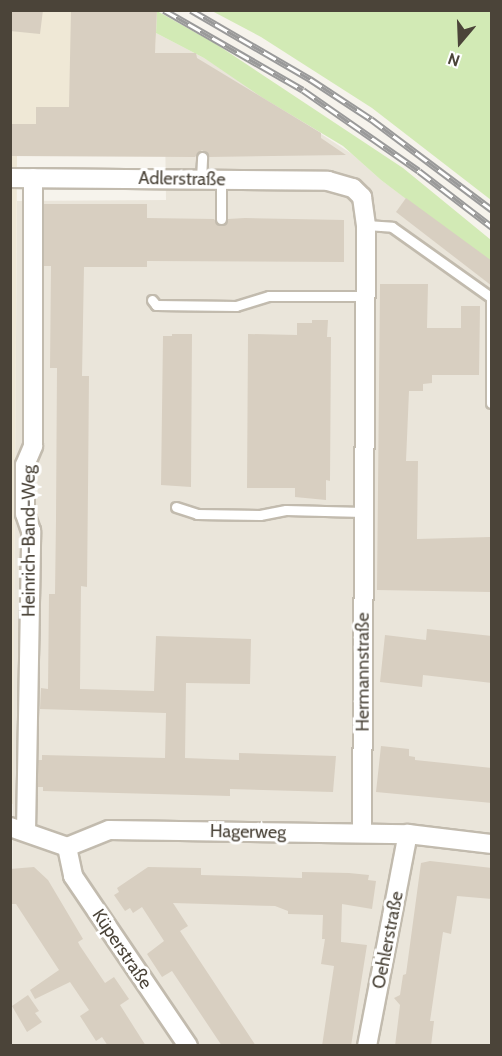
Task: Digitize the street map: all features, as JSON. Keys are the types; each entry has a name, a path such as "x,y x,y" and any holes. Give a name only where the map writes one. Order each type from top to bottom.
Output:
{"street":[{"name":"Adlerstraße","path":"10,178 328,181 353,188"},
{"name":"Heinrich-Band-Weg","path":"18,830 31,531 25,513 25,465 33,446 33,178"},
{"name":"Hermannstraße","path":"353,188 362,197 366,225 362,833"},
{"path":"18,830 67,847"},
{"name":"Hagerweg","path":"67,847 109,830 408,834 492,843"},
{"name":"Oehlerstraße","path":"367,1046 408,834"},
{"name":"Küperstraße","path":"67,847 73,876 188,1046"}],"lane":[{"path":"201,179 202,157"},
{"path":"221,179 221,219"},
{"path":"366,225 392,227 491,298 492,403"},
{"path":"152,300 156,305 236,306 269,296 365,296"},
{"path":"176,507 197,514 260,515 286,510 363,512"}],"shaded area":[{"path":"11,11 157,11 151,125 17,156 13,804 11,804"},
{"path":"156,33 204,58 352,154 381,180 449,230 491,266 491,1045 11,1046 17,201 166,200 165,126 150,126"}],"green space":[{"path":"157,11 216,44 403,168 491,240 491,263 381,180 343,146 263,98 204,58 156,33"},
{"path":"212,11 491,11 491,200 372,108 261,37"}],"building":[{"path":"10,10 43,10 40,34 10,31"},
{"path":"71,10 157,10 155,53 196,53 197,58 321,133 321,138 346,155 209,157 202,150 195,157 10,156 10,124 36,124 36,107 69,107"},
{"path":"406,198 492,261 492,286 396,212"},
{"path":"44,204 147,204 147,218 214,219 220,226 228,219 245,218 344,220 344,262 147,261 147,267 84,267 82,376 89,376 88,490 87,587 81,586 80,689 154,691 156,636 251,639 250,684 186,683 185,758 239,760 239,753 336,756 333,792 230,789 230,796 43,791 43,787 38,787 38,760 42,760 42,755 165,758 166,713 40,709 41,688 48,689 49,594 55,594 56,519 57,368 50,368 51,266 44,266"},
{"path":"380,284 428,284 427,328 461,328 461,306 480,306 479,375 432,375 432,383 423,384 423,391 409,391 406,461 418,461 417,539 490,537 490,592 377,590"},
{"path":"312,320 328,320 327,337 331,337 330,481 326,480 326,500 295,497 295,488 247,488 248,334 297,335 297,323 312,323"},
{"path":"172,334 192,334 191,487 161,485 163,336 172,336"},
{"path":"427,629 492,636 492,683 423,675 422,687 380,682 385,635 426,640"},
{"path":"381,746 409,749 409,756 415,757 415,760 492,768 492,803 376,792"},
{"path":"430,861 492,868 492,899 457,896 451,934 443,932 430,1021 434,1021 431,1046 395,1046 400,1005 394,998 400,995 403,975 406,974 421,863"},
{"path":"34,867 48,880 83,939 78,942 80,946 105,983 114,977 129,999 120,1005 146,1046 108,1046 102,1037 96,1041 80,1016 89,1010 70,982 35,999 30,990 59,970 16,904 10,904 10,869"},
{"path":"148,867 201,868 201,875 302,878 302,872 349,873 369,875 368,880 376,881 372,909 342,904 341,942 367,945 351,1046 322,1046 334,966 321,964 325,939 322,939 323,915 288,914 288,911 275,906 173,903 188,926 180,931 256,1046 222,1046 172,971 162,977 147,954 164,941 142,907 133,913 130,908 125,911 114,895 119,892 117,888"},
{"path":"28,995 39,1011 35,1013 42,1022 27,1032 12,1006"}],"railway":[{"path":"164,10 303,90 419,171 492,227"},
{"path":"191,10 310,79 371,119 492,210"}]}
